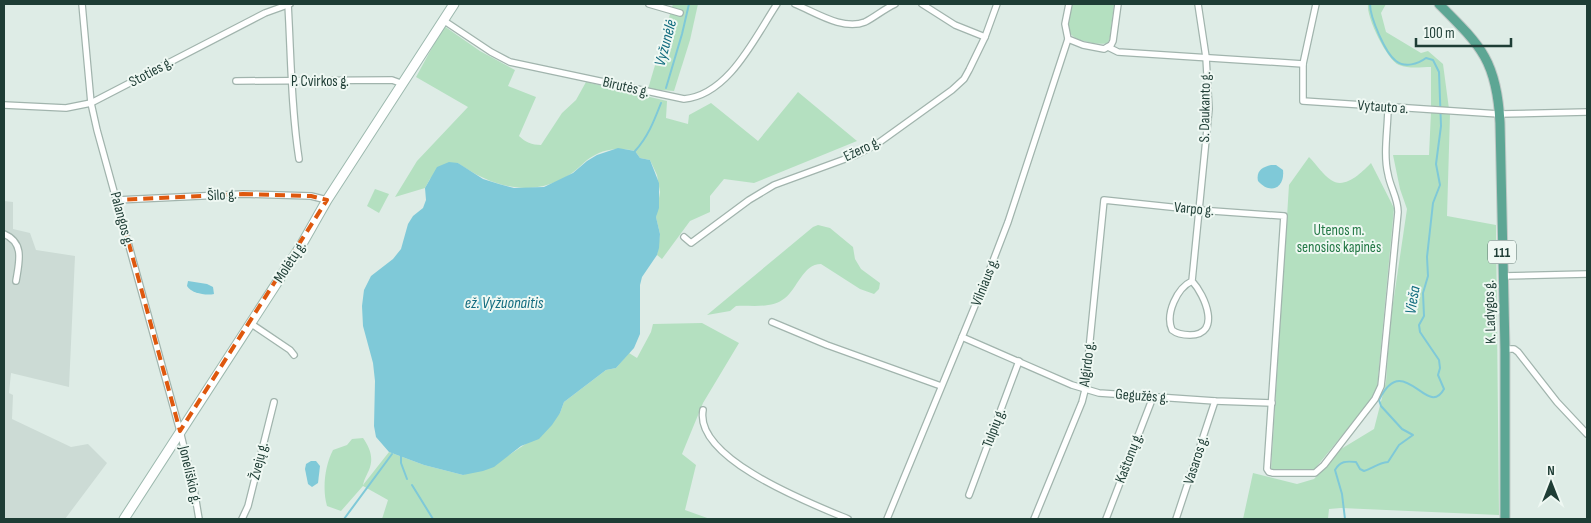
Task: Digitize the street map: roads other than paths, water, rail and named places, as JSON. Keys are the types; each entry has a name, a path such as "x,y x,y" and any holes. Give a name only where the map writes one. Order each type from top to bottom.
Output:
{"main road":[{"name":"K. Ladygos g.","path":"1439,4 1471,36 1485,55 1497,86 1505,348 1505,519"}],"street":[{"name":"Palangos g.","path":"82,4 91,103 97,130 180,432"},
{"name":"Stoties g.","path":"4,105 66,108 91,103 265,13 289,4"},
{"path":"289,4 293,122 299,158"},
{"name":"Molėtų g.","path":"124,519 302,244 327,200 454,4"},
{"path":"649,4 680,13"},
{"name":"Birutės g.","path":"443,20 491,52 510,62 684,99 700,96 708,92 729,74 777,4"},
{"path":"795,4 836,21 855,24 866,21 895,4"},
{"path":"922,4 955,25 985,37"},
{"name":"Ežero g.","path":"684,237 691,243 749,200 774,185 856,154 877,144 960,84 985,37 997,4"},
{"path":"1069,4 1065,24 1068,39 1098,48 1108,47 1118,52 1303,64 1316,4"},
{"path":"1108,47 1113,41 1118,4"},
{"name":"S. Daukanto g.","path":"1192,281 1208,116 1206,57 1198,4"},
{"name":"Vilniaus g.","path":"887,519 1010,218 1068,39"},
{"name":"Vytauto a.","path":"1303,64 1303,101 1499,114 1587,112"},
{"name":"P. Cvirkos g.","path":"236,81 396,80 402,84"},
{"path":"1272,403 1268,472 1273,474 1315,473 1324,465 1370,407 1380,386 1398,212 1397,200 1386,162 1388,107"},
{"name":"Šilo g.","path":"116,200 244,194 311,196 327,200"},
{"name":"Varpo g.","path":"1104,200 1198,210 1284,216 1272,403"},
{"name":"Algirdo g.","path":"1034,519 1082,402 1085,390 1104,200"},
{"path":"4,234 12,238 20,252 16,281"},
{"path":"1502,276 1587,274"},
{"path":"1192,281 1205,304 1209,320 1208,326 1200,334 1176,334 1169,325 1173,306 1184,287 1192,281"},
{"path":"772,322 827,345 941,386"},
{"path":"250,323 290,350 294,355"},
{"name":"Gegužės g.","path":"962,337 1085,390 1099,393 1272,403"},
{"path":"1505,348 1514,349 1518,352 1557,402 1587,434"},
{"name":"Tulpių g.","path":"969,495 1019,362"},
{"name":"Kaštonų g.","path":"1106,519 1153,397"},
{"name":"Vasaros g.","path":"1176,519 1215,401"},
{"name":"Žvejų g.","path":"242,519 248,506 274,402"},
{"path":"703,410 703,425 719,449 762,481 786,494 848,519"},
{"name":"Joneliškio g.","path":"180,432 194,489 199,519"}],"water":[{"name":"ež. Vyžuonaitis","path":"618,148 635,151 640,158 650,160 659,183 659,208 656,217 660,234 659,248 657,255 642,277 640,285 640,334 634,348 616,368 606,370 564,402 560,413 552,425 539,439 521,446 494,467 463,475 424,465 389,452 376,437 374,426 375,381 373,363 363,326 362,306 364,290 371,276 393,259 401,249 408,224 413,216 423,208 426,200 425,188 437,167 449,162 458,163 483,179 499,184 514,188 544,187 573,173 597,155"},
{"path":"1276,165 1283,170 1282,181 1276,188 1267,188 1258,181 1260,170"},
{"path":"188,281 207,284 213,287 214,294 195,292 187,286"},
{"path":"316,461 320,466 318,483 312,487 308,484 305,469 306,464"}],"waterway":[{"name":"Vyžunėlė","path":"666,88 689,4"},
{"name":"Vieša","path":"1345,519 1342,494 1335,470 1337,467 1344,462 1356,462 1360,469 1364,471 1378,464 1388,462 1399,445 1413,435 1402,429 1381,406 1379,400 1388,386 1397,381 1406,382 1430,397 1437,396 1444,389 1438,375 1440,368 1439,360 1420,332 1419,325 1424,316 1423,293 1428,276 1427,257 1433,203 1440,185 1436,164 1441,126 1439,72 1433,60 1426,58 1407,65 1396,61 1387,51 1379,34 1370,4"},
{"name":"Vyžunėlė","path":"635,151 647,134 661,103"},
{"path":"344,519 392,454"},
{"path":"401,456 401,463 407,479"},
{"path":"412,485 433,519"}],"park label":[{"name":"Utenos m. senosios kapinės","path":"1339,238"}]}
